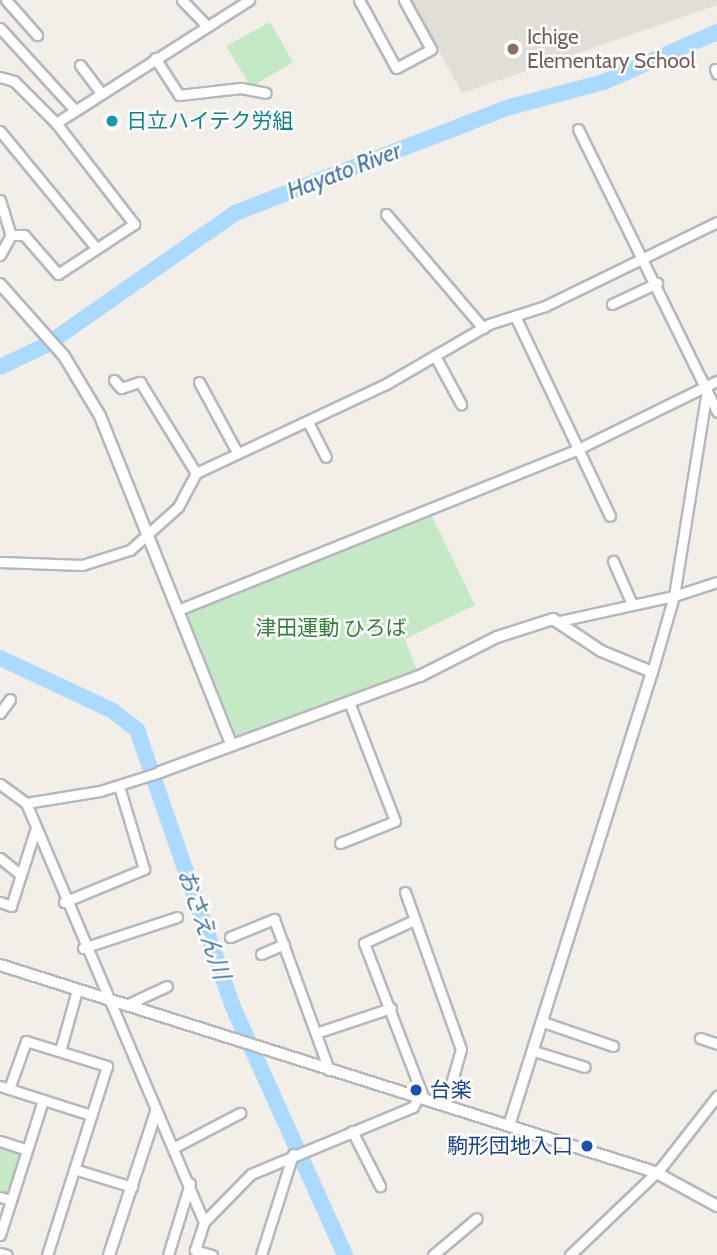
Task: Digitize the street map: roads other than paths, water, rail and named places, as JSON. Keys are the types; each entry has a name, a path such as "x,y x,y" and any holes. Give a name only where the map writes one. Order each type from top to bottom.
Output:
{"street":[{"path":"6,0 37,35"},
{"path":"182,0 207,26"},
{"path":"56,123 249,0"},
{"path":"359,0 396,68 432,49 404,0"},
{"path":"0,29 75,110"},
{"path":"155,58 178,95 241,88 266,93"},
{"path":"80,65 102,94"},
{"path":"0,77 14,81 56,123 134,224 58,274 24,235 10,235"},
{"path":"578,129 646,257 717,412"},
{"path":"0,131 96,248"},
{"path":"0,200 10,235 0,255"},
{"path":"386,214 483,328"},
{"path":"0,562 82,565 115,557 149,535 178,507 196,473 237,452 308,422 483,328 646,257 717,222"},
{"path":"612,304 657,283"},
{"path":"0,285 46,332 64,356 100,416 231,744"},
{"path":"515,316 610,516"},
{"path":"435,356 461,404"},
{"path":"114,380 121,388 140,382 196,473"},
{"path":"178,610 578,449 707,389 717,381"},
{"path":"199,382 237,452"},
{"path":"509,1125 674,596 707,389"},
{"path":"308,422 326,457"},
{"path":"613,561 632,604"},
{"path":"26,803 119,786 160,772 349,702 512,631 674,596 717,582"},
{"path":"560,621 601,651 652,672"},
{"path":"0,713 10,699"},
{"path":"341,843 395,821 349,702"},
{"path":"0,784 26,803 104,999 190,1184 204,1222"},
{"path":"64,902 144,869 119,786"},
{"path":"0,902 11,906 35,831"},
{"path":"0,858 21,875"},
{"path":"405,892 412,921 461,1049 445,1105"},
{"path":"83,948 177,917"},
{"path":"230,936 274,919 329,1070"},
{"path":"412,921 365,938 421,1098"},
{"path":"261,954 284,944"},
{"path":"0,965 655,1172 717,1206"},
{"path":"126,1004 167,986"},
{"path":"60,1051 77,990"},
{"path":"316,1033 391,1008"},
{"path":"543,1022 613,1046"},
{"path":"701,1038 717,1044"},
{"path":"47,1255 107,1066 26,1041 5,1088 91,1115"},
{"path":"534,1051 585,1067"},
{"path":"572,1254 655,1172 717,1096"},
{"path":"212,1255 195,1250 204,1222 251,1174 304,1149 413,1107 421,1098"},
{"path":"0,1235 43,1100"},
{"path":"109,1255 156,1112"},
{"path":"173,1148 240,1113"},
{"path":"352,1131 380,1186"},
{"path":"0,1141 27,1150"},
{"path":"261,1255 293,1154"},
{"path":"74,1169 132,1187"},
{"path":"168,1255 190,1184"},
{"path":"0,1197 11,1200"},
{"path":"433,1255 477,1218"},
{"path":"0,1253 7,1255"}],"waterway":[{"name":"Hayato River","path":"0,367 46,345 235,213 510,107 604,82 717,32"},
{"name":"おさえん川","path":"0,658 113,711 137,730 233,1007 345,1255"}],"place":[{"name":"Ichige Elementary School","path":"513,49"},
{"name":"日立ハイテク労組","path":"112,121"},
{"name":"台楽","path":"416,1090"},
{"name":"駒形団地入口","path":"587,1146"}],"park label":[{"name":"津田運動 ひろば","path":"331,628"}]}
